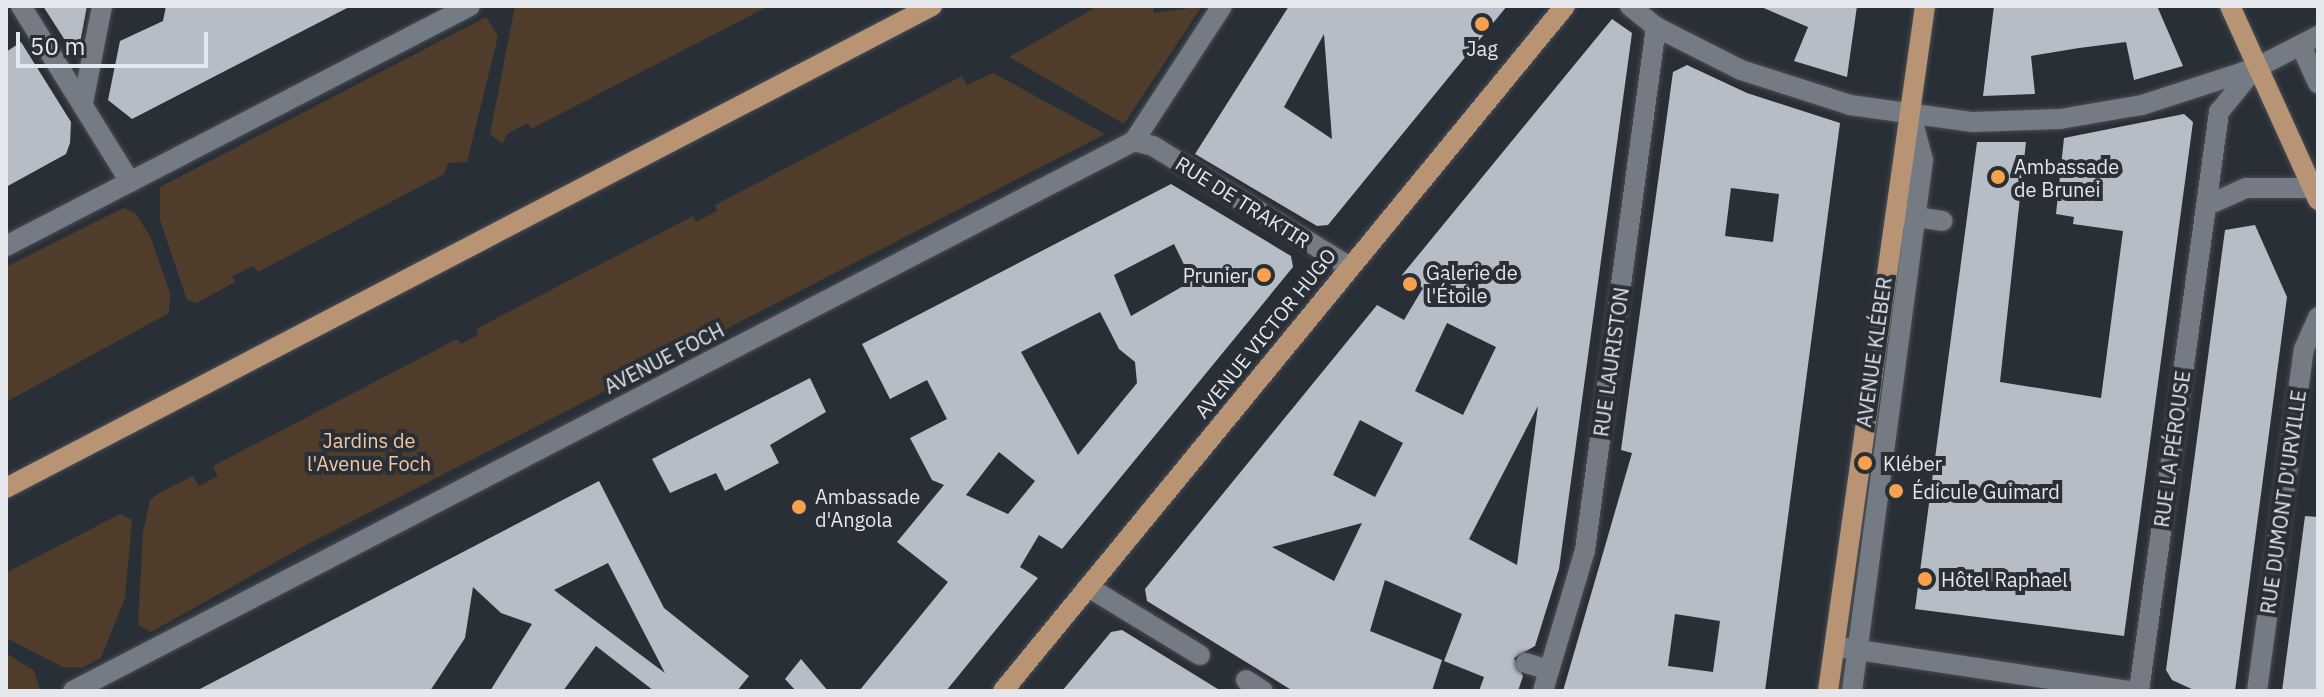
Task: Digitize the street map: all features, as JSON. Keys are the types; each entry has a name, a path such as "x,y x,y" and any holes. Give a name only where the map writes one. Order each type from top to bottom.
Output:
{"main road":[{"path":"6,488 932,6"},
{"name":"AVENUE VICTOR HUGO","path":"1003,691 1565,6"},
{"name":"AVENUE KLÉBER","path":"1828,691 1906,215 1911,115 1925,6"},
{"path":"2230,6 2315,194"}],"street":[{"path":"21,6 130,182"},
{"path":"83,103 102,6"},
{"path":"6,246 470,6"},
{"name":"AVENUE FOCH","path":"77,690 1134,141 1222,6"},
{"path":"1630,6 1656,27 1741,70 1850,105 1973,122 2060,119 2142,105 2256,68 2310,41 2318,83"},
{"name":"RUE LAURISTON","path":"1543,691 1585,550 1656,27"},
{"name":"RUE LA PÉROUSE","path":"2139,691 2219,112 2256,68"},
{"name":"RUE DE TRAKTIR","path":"1134,141 1153,146 1350,267"},
{"path":"2206,206 2246,188 2315,194"},
{"path":"1906,215 1943,221"},
{"name":"AVENUE KLÉBER","path":"1852,691 1906,215"},
{"name":"RUE DUMONT D'URVILLE","path":"2257,691 2304,349 2318,317"},
{"path":"1088,587 1200,655"},
{"path":"1833,647 2130,691"},
{"path":"1526,663 1549,670"}],"green space":[{"path":"515,6 769,6 531,129 528,123 507,134 502,144 490,134"},
{"path":"1098,6 1153,6 1154,13 1202,6 1124,124 1009,57"},
{"path":"486,17 498,36 467,162 448,163 444,174 258,272 254,266 232,276 235,282 197,303 187,300 160,220 160,187"},
{"name":"Jardins de l'Avenue Foch","path":"993,73 1105,134 308,544 151,632 138,625 143,532 150,500 159,493 193,476 199,486 218,476 213,466 457,339 461,344 478,335 476,329 693,216 696,222 717,211 715,205 962,76 967,85"},
{"path":"123,208 135,213 150,236 170,293 169,313 6,402 6,267"},
{"path":"120,514 132,520 125,598 101,658 82,668 63,667 6,638 6,573"},
{"path":"6,653 34,671 40,689 6,691"}],"building":[{"path":"43,6 87,6 77,59"},
{"path":"166,6 351,6 132,119 108,100 120,41 163,21"},
{"path":"1289,6 1507,6 1328,225 1317,226 1195,154","holes":["1324,34 1332,139 1284,107"]},
{"path":"1759,6 1857,6 1847,77 1794,61 1808,27"},
{"path":"1994,6 2157,6 2183,66 2134,80 2126,42 2079,48 2031,56 2035,94 1983,96"},
{"path":"1612,19 1632,33 1559,569 1535,646 1514,658 1523,676 1518,691 1479,691 1484,677 1444,661 1462,614 1385,580 1370,631 1442,660 1432,691 1293,691 1147,601 1145,589 1377,305 1404,320 1423,288 1402,275","holes":["1447,323 1496,347 1463,415 1415,391","1538,406 1517,565 1469,539","1360,420 1403,443 1375,497 1333,475","1362,523 1334,581 1272,547"]},
{"path":"21,42 71,122 70,143 66,154 6,187 6,52"},
{"path":"1687,65 1747,93 1840,123 1765,691 1563,691 1632,453 1621,450 1673,72","holes":["1731,188 1779,194 1773,242 1725,236","1675,614 1720,621 1713,672 1668,666"]},
{"path":"2184,114 2193,122 2124,636 1915,609 1977,142 2026,142 2000,382 2101,398 2123,231 2073,224 2074,217 2056,214 2064,138"},
{"path":"1171,184 1291,256 1293,267 1062,549 1039,535 1020,567 1038,578 946,691 859,691 948,582 897,542 944,485 932,480 910,438 947,419 927,380 890,399 862,344","holes":["1174,244 1192,281 1131,316 1114,275","1100,312 1119,349 1135,362 1137,383 1078,455 1021,352","999,452 1035,481 1008,514 966,495"]},
{"path":"2255,225 2287,297 2235,691 2196,691 2172,680 2166,670 2225,230"},
{"path":"810,378 826,412 770,445 779,463 725,491 716,473 670,493 652,459"},
{"path":"599,481 664,608 749,676 737,691 654,691 596,646 563,691 490,691 532,624 501,613 473,587 465,638 430,691 196,691","holes":["608,563 665,673 554,590"]},
{"path":"2305,516 2318,517 2318,691 2282,691"},
{"path":"1122,630 1221,691 1062,691 1111,632"},
{"path":"801,659 828,691 796,691 785,679"}],"place":[{"name":"Jag","path":"1482,24"},
{"name":"Ambassade de Brunei","path":"1998,177"},
{"name":"Prunier","path":"1264,275"},
{"name":"Galerie de l'Étoile","path":"1410,284"},
{"name":"Kléber","path":"1865,463"},
{"name":"Édicule Guimard","path":"1896,491"},
{"name":"Ambassade d'Angola","path":"799,507"},
{"name":"Hôtel Raphael","path":"1925,579"}]}
